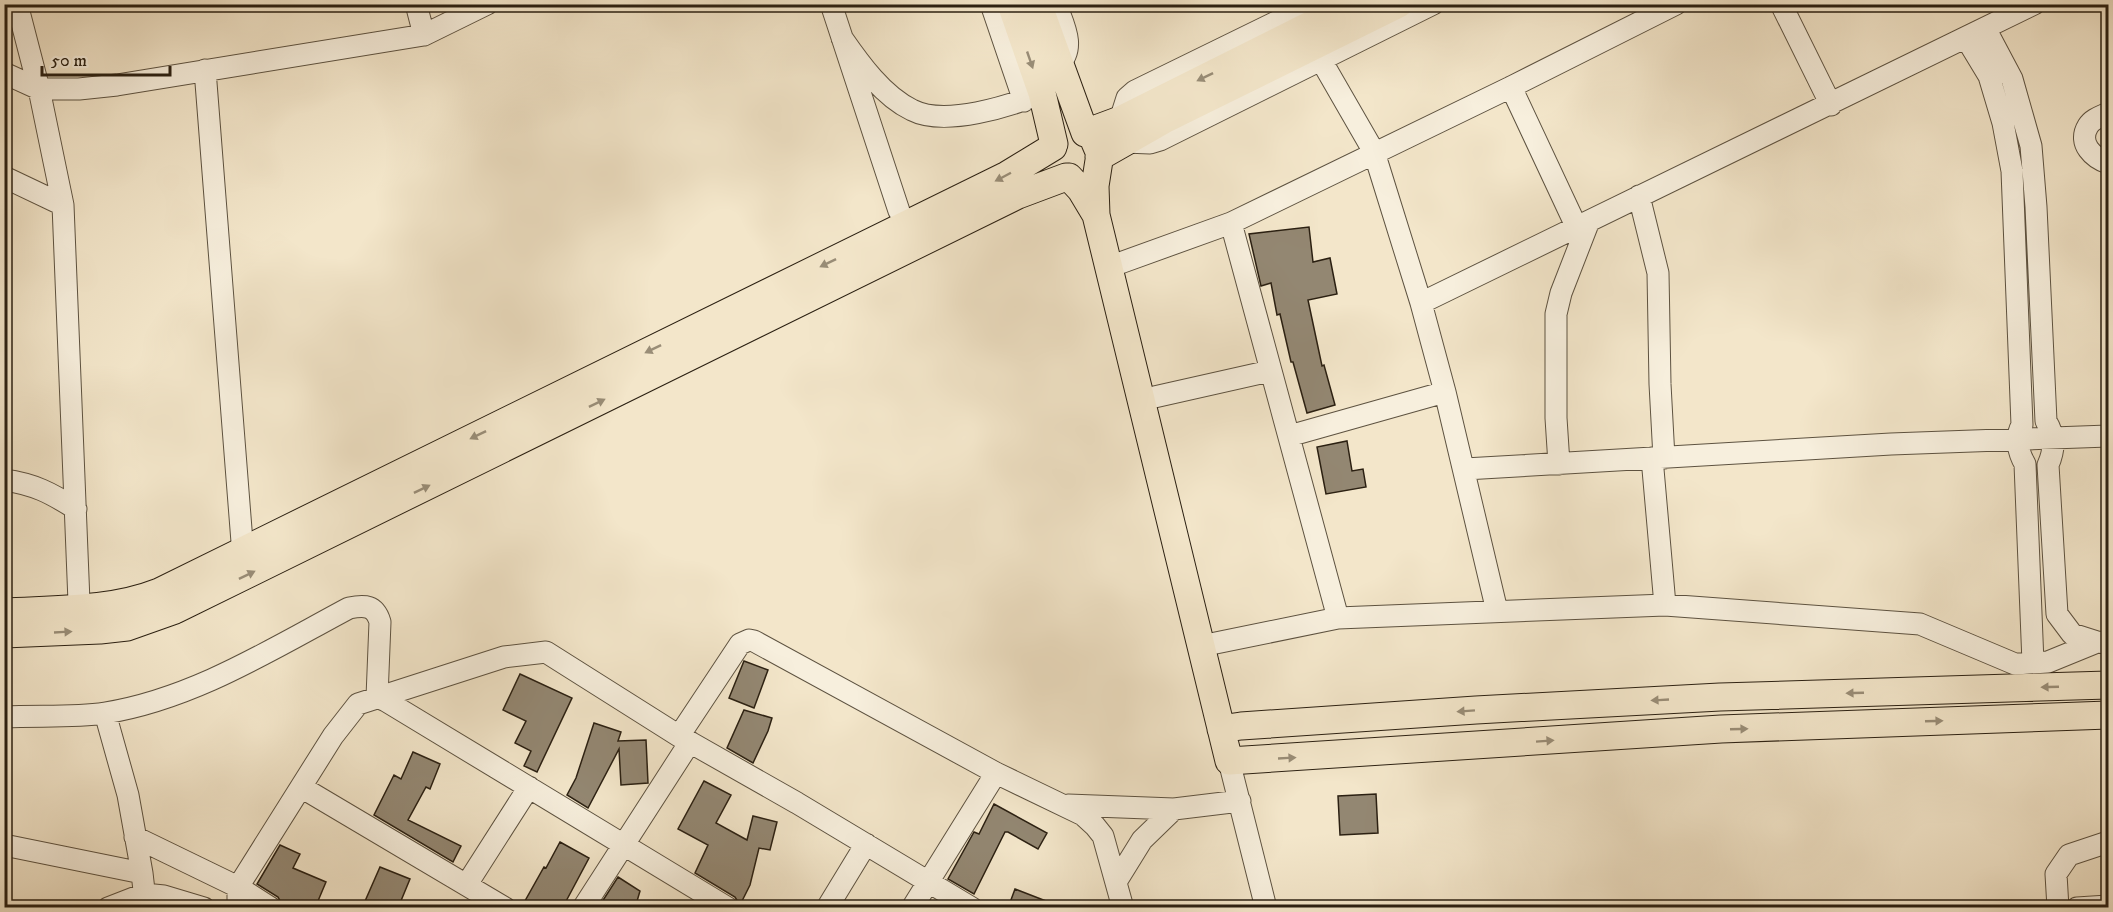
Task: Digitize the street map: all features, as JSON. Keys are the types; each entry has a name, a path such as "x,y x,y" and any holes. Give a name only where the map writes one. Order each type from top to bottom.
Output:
{"main road":[{"path":"1011,4 1033,97 1053,146 1052,159 1055,166 1081,190 1096,214"},
{"path":"1038,4 1058,65 1085,132 1094,139 1098,146 1099,160 1095,186 1096,214 1229,761 1721,729 2109,715"},
{"path":"4,634 127,627 175,610 1018,195 1068,177 1082,177 1089,174 1123,131 1352,4"},
{"path":"4,612 116,605 139,600 159,592 1007,175 1053,146 1064,133 1123,131 1164,120 1399,4"},
{"path":"1221,729 1464,711 1720,697 2109,685"}],"street":[{"path":"17,4 39,89 63,205 79,602"},
{"path":"416,4 424,35"},
{"path":"4,73 39,89 107,86 424,35 487,4"},
{"path":"831,4 899,211"},
{"path":"842,38 881,86 913,111 929,116 1000,108 1033,97 991,4"},
{"path":"1056,4 1068,46 1065,59 1058,65"},
{"path":"1313,4 1134,91 1127,98 1123,131 1150,143 1160,140 1432,4"},
{"path":"1109,267 1231,223 1676,4"},
{"path":"1781,4 1831,105"},
{"path":"1421,303 2034,4"},
{"path":"1985,28 2012,79 2031,146 2046,421 2053,438 2053,452 2048,465 2057,614 2072,634 2103,643"},
{"path":"1966,38 1989,76 2004,123 2012,171 2022,425 2018,432 2018,439 2019,454 2025,464 2033,663"},
{"path":"1320,60 1374,152 1421,303 1445,392 1497,611"},
{"path":"206,70 242,542"},
{"path":"1511,87 1583,224 1556,314 1558,464"},
{"path":"2109,113 2094,120 2087,127 2085,138 2089,151 2097,159 2109,163"},
{"path":"4,177 63,205"},
{"path":"1639,196 1658,273 1660,384 1658,458 1665,605"},
{"path":"1231,223 1338,618"},
{"path":"1141,400 1270,370"},
{"path":"1289,436 1445,392"},
{"path":"1465,469 1892,444 2109,436"},
{"path":"4,480 45,489 76,508"},
{"path":"1201,646 1338,618 1665,605 1920,624 2015,663 2048,662 2103,643"},
{"path":"4,717 105,713 155,701 218,677 349,608 360,606 370,607 377,613 380,622 377,697"},
{"path":"583,908 624,843 740,644 749,640 996,773 1083,815 1103,836 1123,908"},
{"path":"238,897 301,787 333,736 358,704 504,657 546,652 685,739 972,908"},
{"path":"377,697 624,843 728,908"},
{"path":"105,713 128,795 144,892"},
{"path":"1229,761 1266,908"},
{"path":"912,908 996,773"},
{"path":"301,787 505,908"},
{"path":"467,884 529,787"},
{"path":"1065,805 1173,809 1240,801"},
{"path":"1116,882 1142,840 1173,809"},
{"path":"135,837 238,897 271,908"},
{"path":"2058,908 2056,874 2069,855 2109,842"},
{"path":"827,908 866,844"},
{"path":"4,845 144,892 204,908"},
{"path":"108,908 144,892"},
{"path":"2078,908 2109,906"}],"building":[{"path":"1309,227 1313,262 1330,258 1337,294 1308,300 1322,366 1324,365 1335,405 1307,413 1293,362 1291,362 1280,314 1277,315 1271,283 1261,286 1249,234"},
{"path":"1347,441 1352,471 1363,469 1366,487 1326,494 1317,447"},
{"path":"744,661 768,670 754,708 729,698"},
{"path":"520,674 572,698 537,772 524,766 531,751 515,743 526,721 503,710"},
{"path":"744,710 772,718 753,763 727,748"},
{"path":"594,723 621,732 618,741 646,740 648,783 621,785 619,749 588,808 567,795 576,778"},
{"path":"413,752 440,764 430,789 426,787 408,820 461,846 453,862 374,815 394,775 401,779"},
{"path":"704,781 731,795 716,823 747,840 753,816 777,822 770,850 759,848 750,885 740,905 735,897 695,873 708,845 678,829"},
{"path":"1376,794 1378,833 1340,835 1338,796"},
{"path":"994,804 1047,833 1038,849 1005,832 974,894 948,879 974,832 979,834"},
{"path":"560,842 589,858 564,905 558,901 554,908 521,908 544,867 546,868"},
{"path":"280,845 300,854 293,868 326,882 315,908 283,906 278,897 257,884"},
{"path":"380,867 410,879 398,908 362,908"},
{"path":"618,877 640,891 635,908 598,908"},
{"path":"1015,889 1059,906 1059,908 1008,908"}]}
